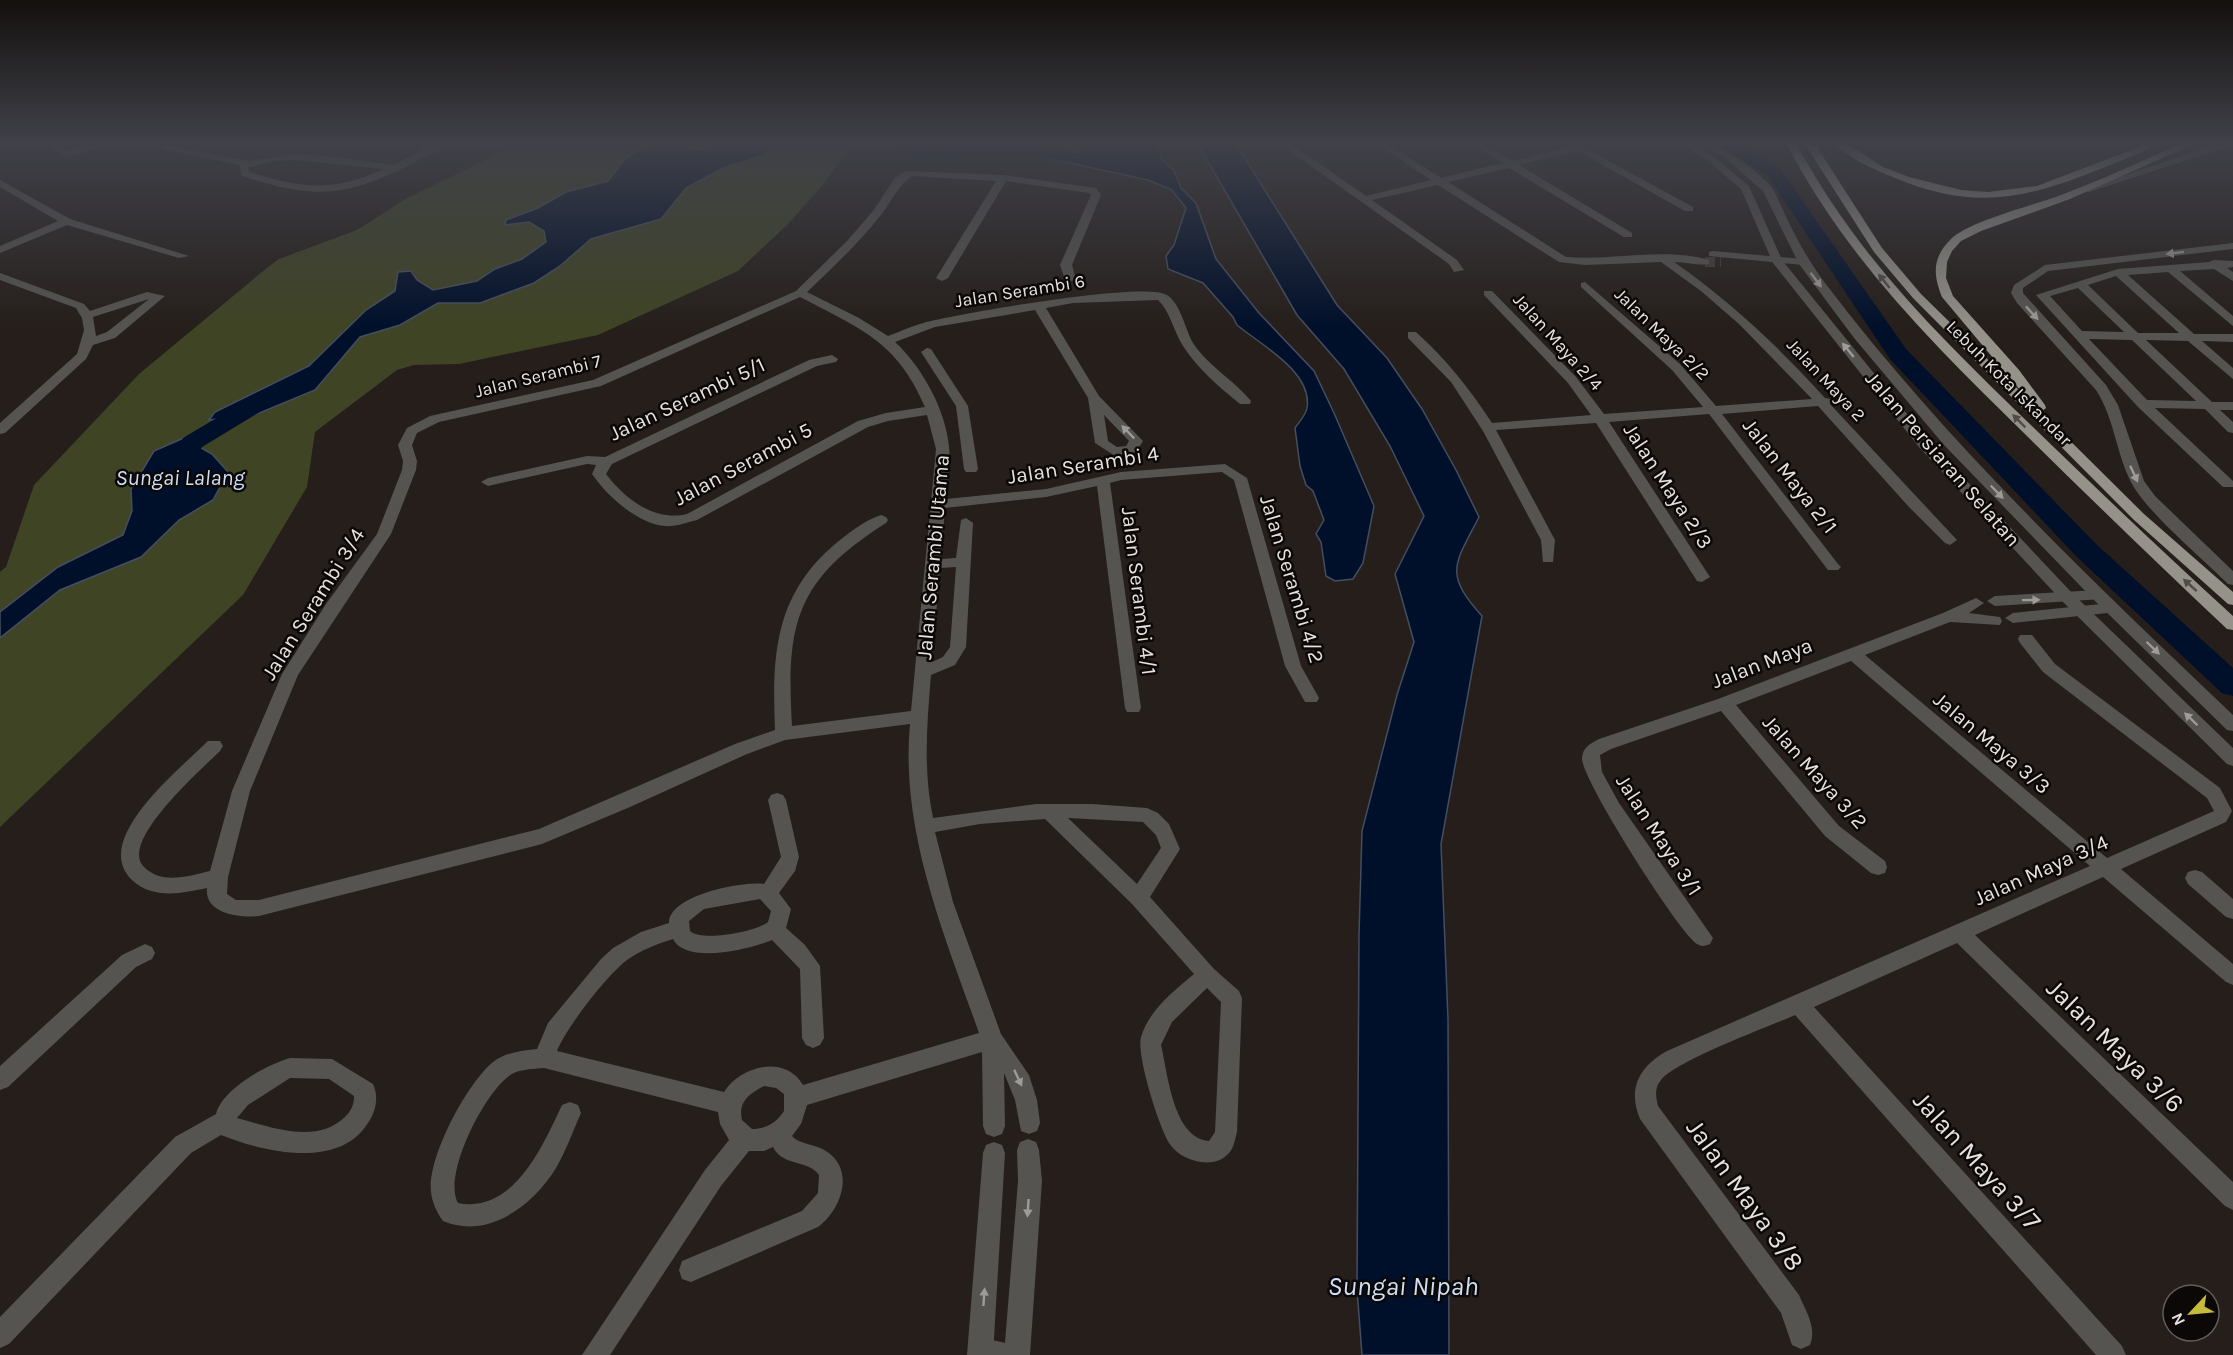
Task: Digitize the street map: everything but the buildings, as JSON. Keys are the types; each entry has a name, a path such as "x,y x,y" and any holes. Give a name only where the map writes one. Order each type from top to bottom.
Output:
{"highway":[{"path":"1824,204 1833,218"},
{"name":"Lebuh Kota Iskandar","path":"1825,204 1833,218 1896,296 1955,359 2118,519 2233,625"},
{"name":"Lebuh Kota Iskandar","path":"1849,204 1878,250 1917,296 2071,452 2139,517 2233,600"},
{"path":"2045,204 1977,229 1957,239 1941,262 1940,278 1948,297 2015,373 2071,452"}],"street":[{"path":"37,204 66,221 183,256"},
{"path":"800,293 851,243 881,204"},
{"path":"942,278 987,204"},
{"path":"1070,280 1066,265 1092,204"},
{"path":"1372,204 1453,262 1458,270"},
{"path":"1477,204 1563,260 1585,262 1740,258 1803,262"},
{"path":"1577,204 1628,235"},
{"path":"1679,204 1689,210"},
{"name":"Jalan Persiaran Selatan","path":"1752,204 1777,261 1924,444 2074,604 2233,759"},
{"name":"Jalan Persiaran Selatan","path":"1775,204 1803,262 1858,335 1949,442 2111,608 2233,725"},
{"path":"0,250 66,221"},
{"path":"2233,246 2045,268 2018,287 2017,293 2021,302 2102,388 2112,405 2128,461 2137,481 2150,500 2233,580"},
{"name":"Jalan Maya 2","path":"1663,260 1714,296 1756,332 1825,402 1928,519 1950,540"},
{"path":"2214,263 2233,279"},
{"path":"2231,485 2143,404 2042,295 2118,272 2214,263 2233,264"},
{"path":"2169,267 2233,322"},
{"path":"2118,272 2233,375"},
{"path":"0,276 80,306 88,315 91,325 89,342 82,356 0,430"},
{"path":"2079,283 2233,429"},
{"name":"Jalan Maya 2/2","path":"1585,285 1676,367 1713,411"},
{"name":"Jalan Serambi Utama","path":"800,293 887,341 915,377 934,410 940,428 943,449 916,752 918,790 943,902 992,1039 1018,1075 1026,1100 1029,1123"},
{"name":"Jalan Serambi 7","path":"410,461 405,445 406,438 423,424 435,419 597,383 800,293"},
{"name":"Jalan Maya 2/4","path":"1488,293 1572,380 1599,417"},
{"name":"Jalan Serambi 6","path":"887,341 932,324 1073,300 1149,295 1162,297 1170,304 1176,325 1192,353 1218,380 1245,401"},
{"path":"88,315 147,296 159,296 111,335 89,342"},
{"path":"1039,306 1094,398"},
{"path":"1412,335 1427,347 1468,395 1548,540 1548,559"},
{"path":"2078,335 2233,338"},
{"name":"Jalan Serambi Utama","path":"927,352 942,371 962,406 969,446 970,469"},
{"name":"Jalan Serambi 5/1","path":"488,482 587,460 607,461 813,363 832,359"},
{"path":"915,377 942,371"},
{"path":"1487,428 1599,417 1825,402"},
{"path":"2143,404 2233,406"},
{"name":"Jalan Serambi 5","path":"607,461 601,467 599,474 603,480 650,518 667,524 692,517 863,424 886,417 934,410"},
{"name":"Jalan Maya 2/1","path":"1713,411 1833,567"},
{"name":"Jalan Maya 2/3","path":"1599,417 1702,577"},
{"path":"943,449 969,446"},
{"name":"Jalan Serambi 3/4","path":"218,877 241,791 290,674 332,608 367,562 384,534 410,461"},
{"name":"Jalan Serambi 4","path":"937,504 1046,493 1103,479 1215,468 1225,468 1234,473"},
{"name":"Jalan Serambi 4/2","path":"1234,473 1242,486 1293,666 1311,698"},
{"name":"Jalan Serambi 4/1","path":"1103,479 1133,708"},
{"path":"784,734 780,689 785,634 799,592 815,571 854,534 881,520"},
{"name":"Jalan Serambi Utama","path":"924,672 949,661 956,654 958,647 966,523"},
{"path":"932,564 963,562"},
{"path":"2013,618 2074,604 2098,595"},
{"path":"1995,600 2111,608"},
{"name":"Jalan Maya","path":"1592,751 1605,744 1724,703 1949,617 1976,603"},
{"path":"1949,617 1994,621"},
{"name":"Jalan Maya 3/4","path":"1644,1088 1646,1079 1654,1070 1798,1004 2103,866 2226,822 2221,803 2214,793 2049,668 2026,639"},
{"name":"Jalan Maya 3/3","path":"1852,653 2233,976"},
{"name":"Jalan Maya 3/2","path":"1724,703 1832,831 1878,867"},
{"path":"214,746 140,825 130,842 129,859 133,869 144,881 159,886 178,885 218,877 216,895 223,904 239,910 259,908 542,836 741,749 784,734 920,717"},
{"name":"Jalan Maya 3/1","path":"1592,751 1590,760 1593,773 1613,808 1678,906 1703,938"},
{"path":"768,893 788,865 790,857 777,800"},
{"path":"925,827 961,819 1049,811 1147,815 1155,820 1170,842 1171,849 1139,898"},
{"path":"1049,811 1139,898 1207,975 1232,998 1226,1132 1222,1145 1213,1152 1199,1152 1180,1141 1167,1111 1150,1045 1151,1035 1168,1013 1207,975"},
{"path":"2195,878 2233,911"},
{"path":"760,891 768,893 781,909 774,930 756,937 708,945 690,943 678,929 679,918 695,904 760,891"},
{"path":"544,1058 555,1030 608,965 620,954 648,938 678,929"},
{"path":"774,930 798,951 810,966 813,1038"},
{"name":"Jalan Maya 3/6","path":"1959,933 2233,1198"},
{"path":"0,1080 129,961 145,953"},
{"name":"Jalan Maya 3/7","path":"1798,1004 2113,1355"},
{"path":"796,1098 992,1039"},
{"name":"Jalan Serambi Utama","path":"992,1039 994,1126"},
{"path":"570,1113 547,1162 535,1178 503,1205 488,1214 466,1218 451,1213 444,1200 442,1185 447,1163 473,1101 501,1069 514,1062 544,1058 729,1104"},
{"path":"0,1335 183,1145 225,1121 228,1109 277,1072 290,1068 332,1069 365,1091 367,1102 357,1122 342,1134 307,1144 227,1127 225,1121"},
{"path":"763,1076 783,1079 791,1085 796,1098 794,1115 779,1133 755,1141 745,1139 735,1133 730,1125 729,1104 743,1085 763,1076"},
{"name":"Jalan Maya 3/8","path":"1644,1088 1648,1111 1790,1304 1801,1336"},
{"path":"691,1270 810,1219 824,1207 832,1182 824,1163 815,1156 790,1150 784,1145 779,1133"},
{"path":"594,1355 713,1178 745,1139"},
{"path":"1017,1355 1030,1181 1028,1149"},
{"path":"994,1153 980,1355 992,1353 1010,1355"}],"green space":[{"path":"397,204 806,204 738,271 598,335 459,364 414,365 397,370 315,432 307,487 243,595 0,827 0,572 6,567 34,485 139,374 268,267 279,259 357,230"}],"water":[{"name":"Sungai Lalang","path":"545,204 673,204 661,219 591,239 560,266 534,283 480,303 438,303 400,325 360,337 315,390 257,414 209,420 215,412 309,366 366,310 395,291 398,272 411,271 417,280 433,290 477,281 495,269 522,259 546,242 544,231 529,222 505,225 506,220"},
{"path":"1183,204 1196,204 1216,259 1259,313 1314,371 1334,413 1374,506 1363,563 1353,579 1335,581 1326,576 1321,542 1316,534 1324,520 1313,491 1306,485 1300,466 1295,428 1307,408 1307,395 1302,383 1283,360 1237,325 1233,317 1203,283 1168,269 1166,256 1174,245 1186,208"},
{"name":"Sungai Nipah","path":"1233,204 1274,204 1337,305 1387,358 1422,409 1479,517 1464,546 1457,568 1462,589 1482,616 1441,844 1448,1019 1449,1355 1362,1355 1357,1289 1359,935 1362,831 1397,695 1414,642 1395,574 1424,516 1390,446 1344,369 1297,315"},
{"name":"Sungai Lalang","path":"186,437 212,454 228,472 213,500 179,520 141,557 60,590 0,638 0,612 58,567 123,535 132,511 131,489 154,451"}],"waterway":[{"path":"1796,204 1898,354 2087,551 2233,685"},
{"path":"173,480 192,443 268,397"}],"tunnel":[{"path":"1705,262 1721,262"}]}
